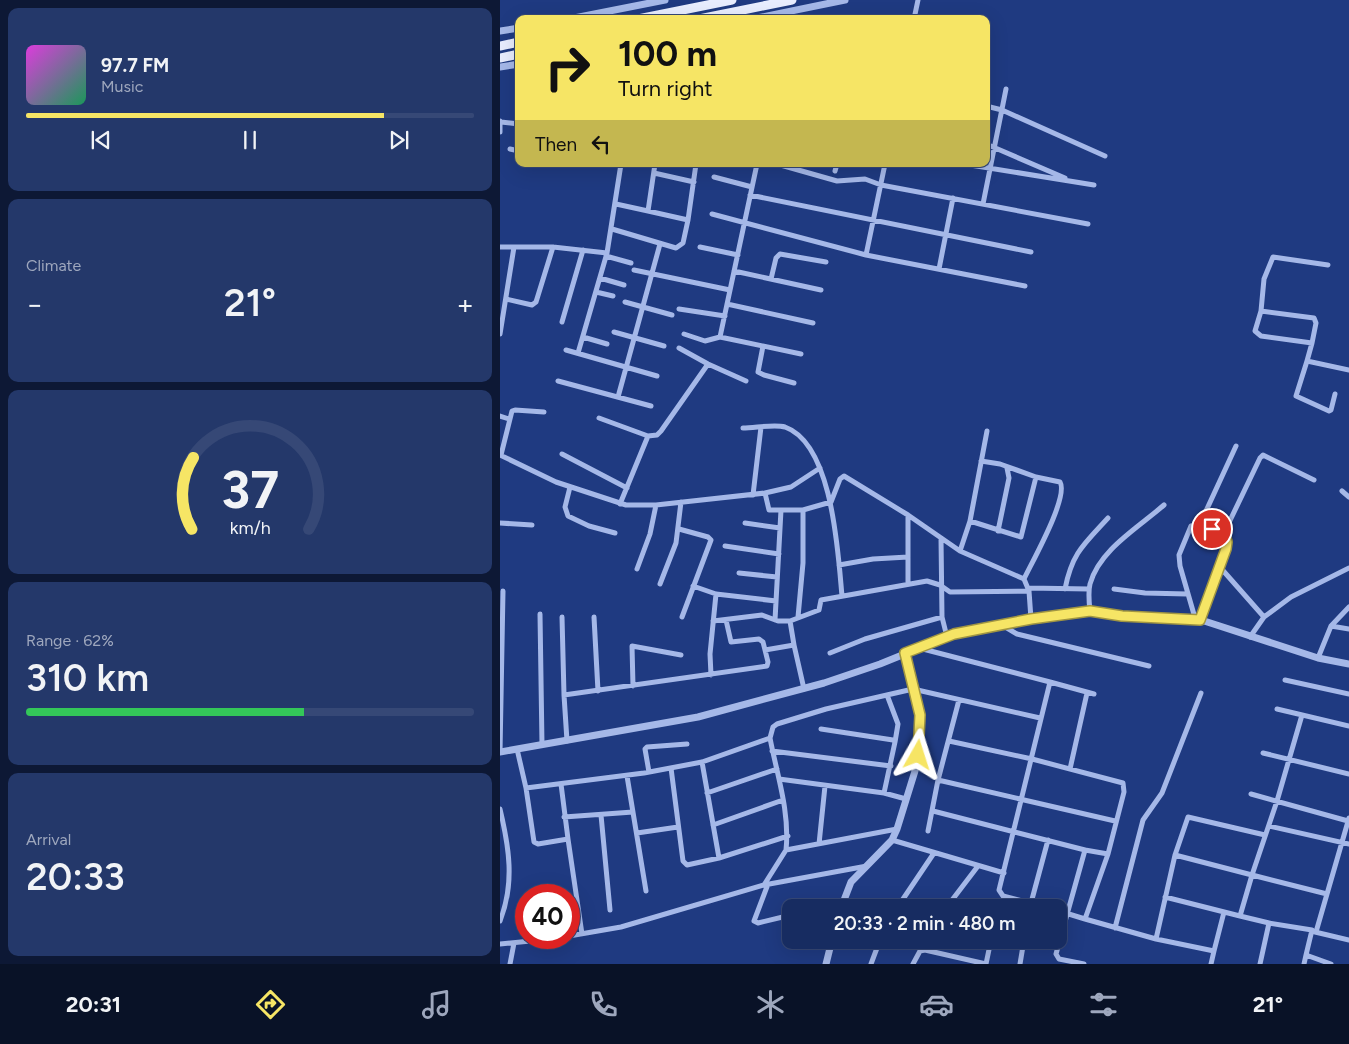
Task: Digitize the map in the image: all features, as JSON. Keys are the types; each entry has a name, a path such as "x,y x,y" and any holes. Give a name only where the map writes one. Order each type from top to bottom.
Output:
{"main road":[{"path":"658,15 732,0"},
{"path":"719,15 792,0"},
{"path":"500,46 515,43"},
{"path":"500,58 515,55"}],"street":[{"path":"586,15 635,3 664,0"},
{"path":"776,15 845,0"},
{"path":"915,15 918,0"},
{"path":"500,31 515,29"},
{"path":"500,67 515,65"},
{"path":"984,204 1006,89"},
{"path":"990,107 1002,110 1105,156"},
{"path":"500,132 501,122 515,124"},
{"path":"990,145 1070,180"},
{"path":"510,149 515,150"},
{"path":"578,353 607,254 621,167"},
{"path":"648,211 655,167"},
{"path":"612,229 660,244 676,248 680,247 688,220 696,167"},
{"path":"720,337 756,167"},
{"path":"788,167 837,181 865,179 881,185 1088,224"},
{"path":"835,171 836,167"},
{"path":"866,255 884,167"},
{"path":"980,167 1094,185"},
{"path":"654,173 694,182"},
{"path":"714,177 752,187"},
{"path":"750,195 1031,252"},
{"path":"939,269 953,198"},
{"path":"616,204 688,220"},
{"path":"712,214 866,255 1025,286"},
{"path":"618,397 660,244"},
{"path":"500,247 553,247 583,250 607,254 631,263"},
{"path":"500,334 514,247"},
{"path":"506,299 532,305 536,302 553,247"},
{"path":"700,247 738,255"},
{"path":"562,322 583,250"},
{"path":"771,278 776,258 780,254 826,262"},
{"path":"1312,343 1257,334 1255,331 1261,311 1264,280 1273,257 1328,265"},
{"path":"634,270 730,290"},
{"path":"734,271 821,290"},
{"path":"600,278 624,285"},
{"path":"596,292 613,296"},
{"path":"625,302 672,315"},
{"path":"727,304 813,323"},
{"path":"679,309 725,316"},
{"path":"1261,311 1314,318 1316,323 1312,343 1296,396 1329,411 1332,410 1335,394"},
{"path":"614,332 664,346"},
{"path":"684,334 705,341 720,337 801,354"},
{"path":"583,337 606,344"},
{"path":"763,346 758,372 794,383"},
{"path":"679,348 708,364 746,381"},
{"path":"566,350 657,376"},
{"path":"1307,361 1349,370"},
{"path":"599,418 648,436 657,435 708,364"},
{"path":"558,381 651,406"},
{"path":"544,412 515,410 509,420 501,455 570,487 623,504 656,506 765,493 791,487 820,468"},
{"path":"500,416 509,420"},
{"path":"753,495 761,427"},
{"path":"743,428 784,427 791,430 809,448 820,468 830,502 842,596"},
{"path":"960,551 970,521 987,431"},
{"path":"623,504 627,488 648,436"},
{"path":"1200,524 1236,446"},
{"path":"562,454 627,488"},
{"path":"1198,619 1226,549 1227,542 1224,533 1260,458 1263,455 1314,480"},
{"path":"981,461 1000,464 1036,477 1054,480 1062,485 1054,517 1024,579"},
{"path":"998,531 1009,478 1007,468"},
{"path":"765,493 768,509 804,510 830,502 840,479 844,476 960,551 1024,579 1029,590 1031,619"},
{"path":"970,521 1021,537 1036,477"},
{"path":"570,487 565,507 568,516 589,526 615,533"},
{"path":"1342,490 1349,497"},
{"path":"660,584 679,529 681,502"},
{"path":"637,569 650,534 656,506"},
{"path":"1090,611 1089,589 1095,571 1111,550 1164,506"},
{"path":"775,620 781,510"},
{"path":"798,617 803,563 804,510"},
{"path":"908,516 908,583"},
{"path":"1065,589 1069,567 1077,552 1108,518"},
{"path":"500,523 532,525"},
{"path":"744,523 780,528"},
{"path":"1198,619 1187,594 1179,555 1191,526 1200,524 1224,533"},
{"path":"679,529 711,540 682,617"},
{"path":"941,538 940,585 942,617 947,637"},
{"path":"726,546 779,554"},
{"path":"839,566 873,559 908,558"},
{"path":"1219,566 1264,617"},
{"path":"1250,637 1264,617 1305,588 1349,568"},
{"path":"739,573 777,577"},
{"path":"713,621 762,616 775,620 790,620 819,610 821,600 927,581 940,585 950,592 1089,589"},
{"path":"693,586 716,594 776,601"},
{"path":"1114,589 1145,593 1187,594"},
{"path":"503,591 500,752 698,717 804,688 880,664 947,637 1031,619 1090,611 1122,616 1198,619 1318,658 1349,664"},
{"path":"711,675 716,594"},
{"path":"1318,658 1331,626 1349,608"},
{"path":"540,614 542,746"},
{"path":"562,617 567,741"},
{"path":"594,617 598,691"},
{"path":"830,653 865,639 942,617"},
{"path":"564,696 766,666 768,662 763,642 759,639 731,642 726,620"},
{"path":"790,620 804,688"},
{"path":"1002,625 1017,634 1149,666"},
{"path":"1331,626 1349,629"},
{"path":"765,650 794,645"},
{"path":"633,686 632,646 681,655"},
{"path":"918,648 1094,694"},
{"path":"844,899 851,882 892,840 915,771 920,740 920,715 905,653"},
{"path":"1285,680 1349,694"},
{"path":"1016,899 1001,894 999,890 1050,682"},
{"path":"782,917 758,923 754,921 766,885 786,850 788,836 783,800 770,738 773,727 826,708 914,689 1040,718"},
{"path":"1070,769 1087,693"},
{"path":"1115,928 1143,820 1162,793 1201,693"},
{"path":"884,793 898,724 887,695"},
{"path":"928,831 938,780 959,700"},
{"path":"1277,709 1349,726"},
{"path":"1240,916 1290,760 1302,715"},
{"path":"821,729 890,738 895,742"},
{"path":"526,788 627,776 702,762 770,738"},
{"path":"949,741 1032,759 1123,783 1124,792 1108,854 1085,919"},
{"path":"649,772 645,749 647,747 688,744"},
{"path":"517,749 526,788 534,842 538,844 568,838"},
{"path":"772,751 891,766"},
{"path":"1263,753 1349,774"},
{"path":"702,762 719,858"},
{"path":"671,768 683,861 687,865 719,858 788,836"},
{"path":"707,793 777,769"},
{"path":"627,776 646,891"},
{"path":"779,779 884,793 906,799"},
{"path":"938,780 1115,821"},
{"path":"561,784 564,817 582,934 621,927 766,885 867,866"},
{"path":"819,844 825,786"},
{"path":"1251,794 1349,820 1304,964"},
{"path":"713,825 783,800"},
{"path":"500,808 508,844 510,870 507,902 500,921"},
{"path":"933,811 1085,850 1108,854"},
{"path":"564,817 633,812"},
{"path":"602,815 610,910"},
{"path":"1156,939 1175,855 1188,818 1266,835"},
{"path":"1269,826 1349,844"},
{"path":"637,833 678,827"},
{"path":"786,850 897,829"},
{"path":"892,840 1004,874"},
{"path":"1031,899 1048,840"},
{"path":"1078,963 1059,959 1056,956 1085,850"},
{"path":"902,899 934,853"},
{"path":"1175,855 1327,894"},
{"path":"953,899 978,866"},
{"path":"1166,897 1269,923 1314,931 1349,940"},
{"path":"1211,964 1224,912"},
{"path":"1068,914 1156,939 1214,951"},
{"path":"1260,964 1269,923"},
{"path":"500,944 514,943 510,964"},
{"path":"826,964 830,949"},
{"path":"871,964 877,949"},
{"path":"913,964 920,951 925,950 986,964 989,949"},
{"path":"1020,964 1022,949"},
{"path":"1306,955 1331,964"}],"route":[{"path":"918,755 920,715 905,653 954,634 1031,619 1090,611 1122,616 1195,618 1200,620 1227,542 1224,533 1212,529"}]}
